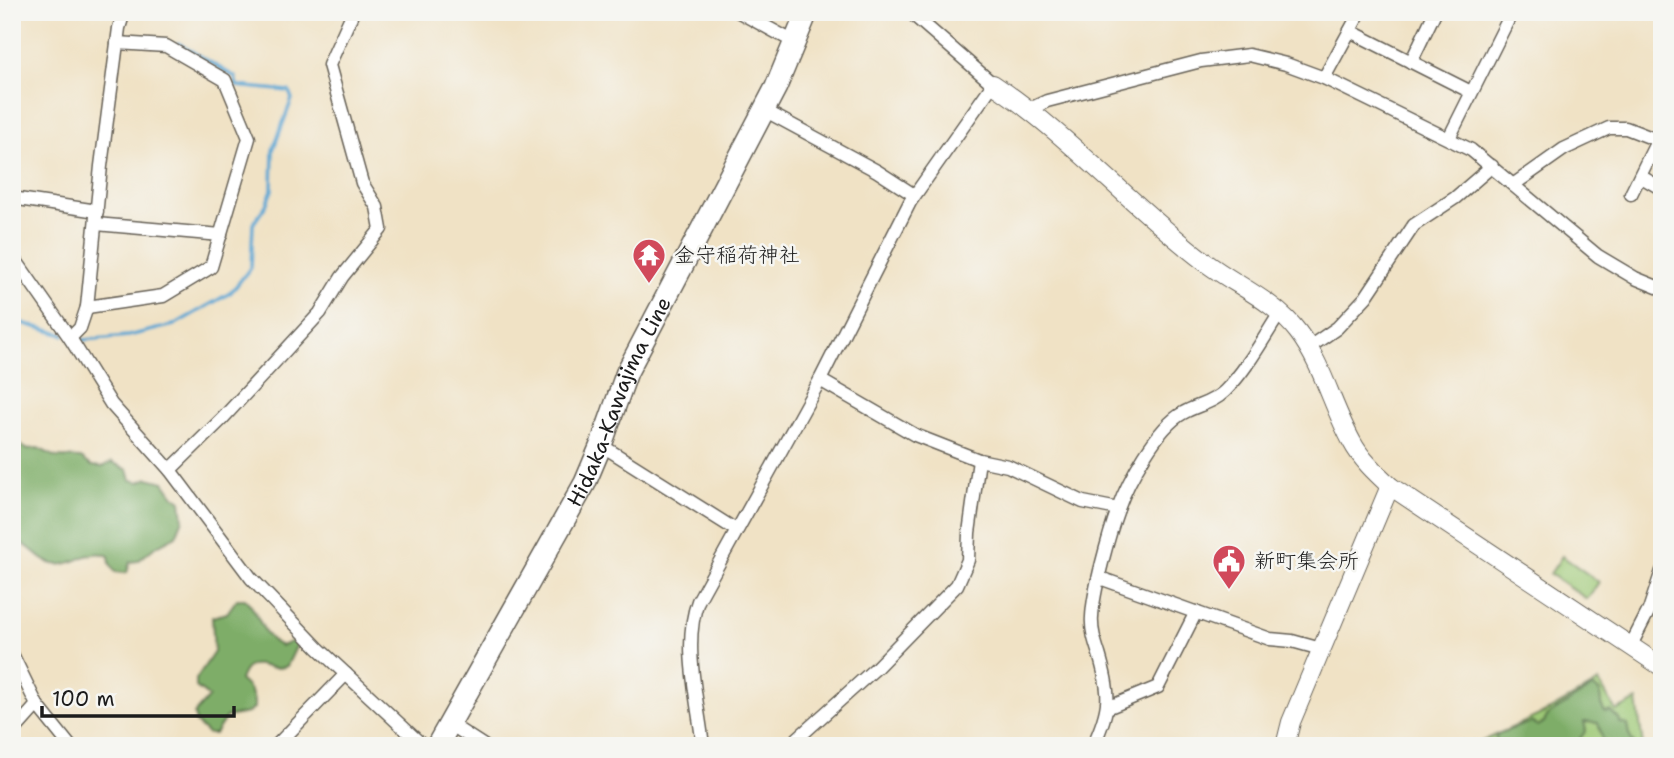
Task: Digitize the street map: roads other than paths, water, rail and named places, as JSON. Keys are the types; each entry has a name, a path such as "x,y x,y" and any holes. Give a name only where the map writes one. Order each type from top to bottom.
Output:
{"main road":[{"name":"Hidaka-Kawajima Line","path":"437,746 585,483 627,372 764,110 796,43 807,12"}],"street":[{"path":"70,338 80,328 87,307 117,43 124,12"},
{"path":"170,470 222,419 320,313 342,277 381,229 377,207 362,183 330,65 353,12"},
{"path":"739,12 796,43"},
{"path":"911,12 993,83 1030,109 1205,262 1280,313 1308,348 1352,443 1369,467 1390,485 1662,667"},
{"path":"1324,78 1360,12"},
{"path":"1410,62 1436,12"},
{"path":"1449,138 1512,12"},
{"path":"1350,31 1471,92"},
{"path":"87,307 163,296 211,267 249,138 225,80 166,46 117,43"},
{"path":"1030,109 1047,101 1201,61 1249,55 1286,64 1324,78 1471,150 1598,256 1636,278 1662,289"},
{"path":"703,746 691,628 698,601 820,380 914,195 993,83"},
{"path":"764,110 877,171 914,195"},
{"path":"1513,184 1564,149 1609,128 1626,128 1659,135 1631,194"},
{"path":"1308,348 1337,328 1366,297 1413,225 1455,198 1492,166"},
{"path":"1640,176 1662,189"},
{"path":"12,198 97,217 221,235"},
{"path":"12,255 70,338 111,404 170,470 251,579 422,746"},
{"path":"1093,746 1105,719 1108,687 1094,639 1092,618 1118,509 1129,485 1167,425 1181,414 1210,403 1224,393 1280,313"},
{"path":"820,380 915,435 979,460 1008,467 1083,502 1118,509"},
{"path":"601,445 736,530"},
{"path":"789,746 877,667 957,585 968,560 979,460"},
{"path":"1285,746 1321,649 1390,485"},
{"path":"1630,648 1649,610 1662,571"},
{"path":"1100,578 1270,639 1292,641 1321,649"},
{"path":"1107,708 1158,687 1196,612"},
{"path":"12,654 37,705 70,746"},
{"path":"276,746 346,674"},
{"path":"12,733 37,705"},
{"path":"450,724 484,746"}],"waterway":[{"path":"74,338 84,340 128,336 174,325 230,293 251,267 253,224 272,190 273,150 292,99 289,91 237,86 235,77 178,43"},
{"path":"12,320 64,335"}],"place":[{"name":"金守稲荷神社","path":"649,285"},
{"name":"新町集会所","path":"1229,591"}]}
